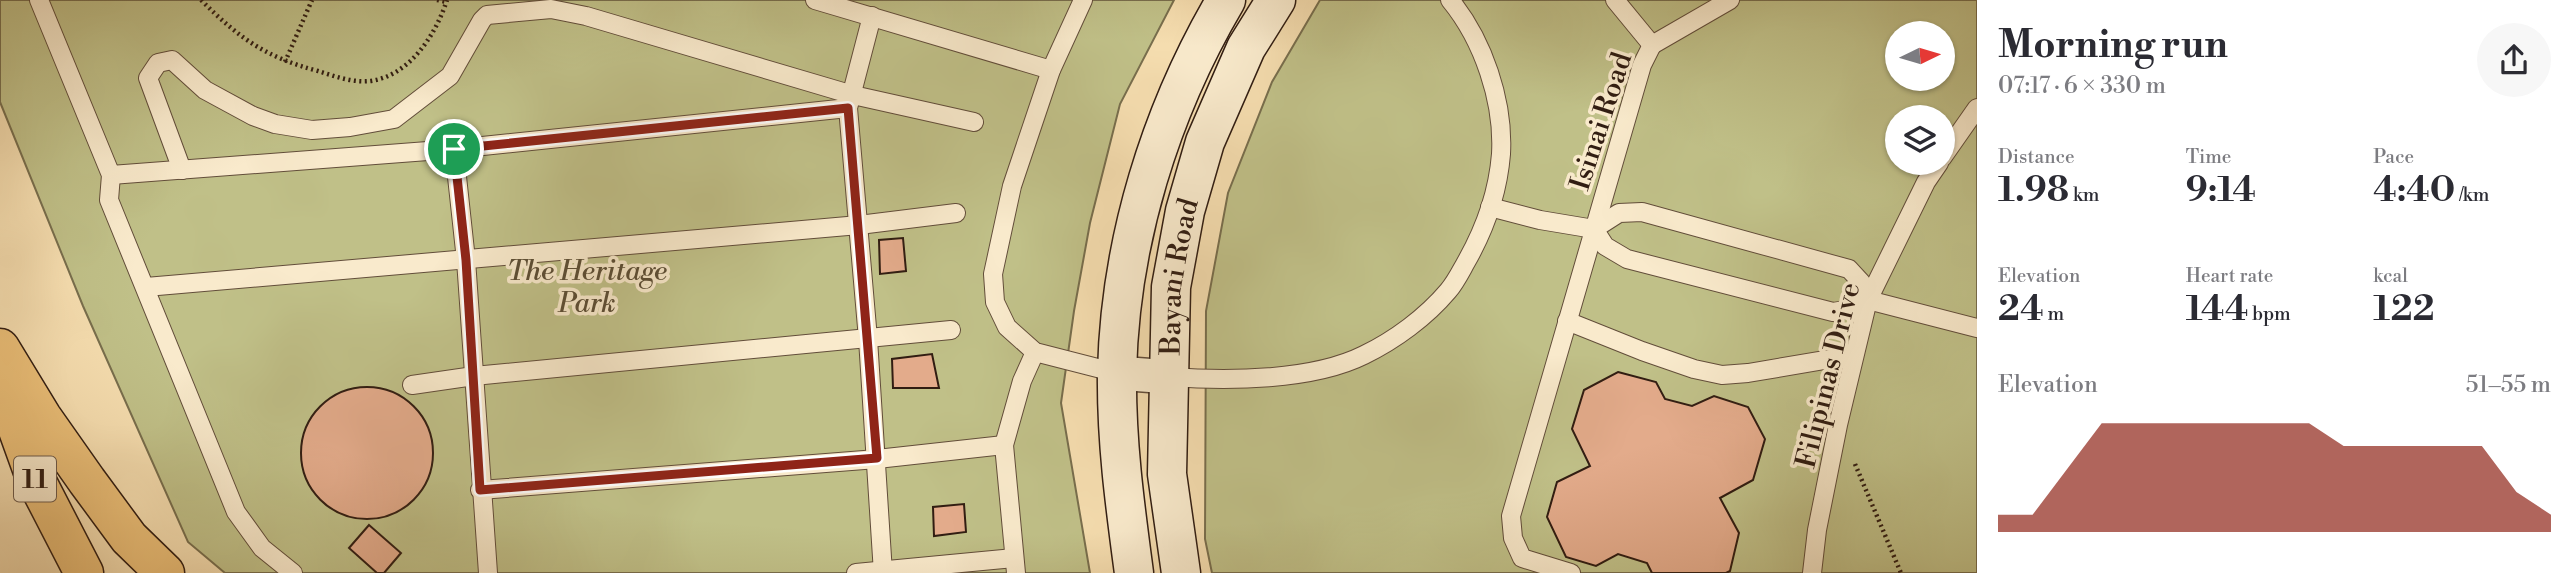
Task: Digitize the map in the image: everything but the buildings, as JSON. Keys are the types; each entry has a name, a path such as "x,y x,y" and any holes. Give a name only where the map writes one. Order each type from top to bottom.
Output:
{"main road":[{"name":"Bayani Road","path":"1134,573 1121,474 1117,373 1123,289 1139,209 1163,133 1205,36 1226,0"},
{"name":"Bayani Road","path":"1181,573 1167,474 1171,287 1185,211 1205,142 1246,48 1276,0"},
{"path":"0,348 42,418 87,481 130,538 165,573"},
{"name":"11","path":"0,380 36,480 84,573"}],"street":[{"path":"1117,373 1170,377"}],"lane":[{"path":"38,0 111,175 109,200 236,512 262,548 293,573"},
{"path":"815,0 1051,70"},
{"path":"1083,0 1051,70 1012,186 993,274 995,302 1007,327 1035,352 1117,373"},
{"path":"1170,377 1270,377 1312,371 1363,356 1407,330 1449,290 1479,240 1490,207 1501,153 1497,104 1482,53 1460,12 1450,0"},
{"name":"Isinai Road","path":"1571,573 1522,558 1513,538 1511,516 1642,65 1652,45 1615,0"},
{"path":"1652,45 1730,0"},
{"path":"182,170 148,78 158,63 172,60 205,90 253,116 275,124 312,130 350,127 394,119 450,76 487,15 551,9 586,16 850,102 974,122"},
{"path":"872,16 850,102 883,572"},
{"path":"111,175 454,149 850,102"},
{"path":"1955,139 1977,108"},
{"path":"349,157 350,127"},
{"path":"454,149 466,260 480,490 488,573"},
{"name":"Filipinas Drive","path":"1812,573 1817,530 1838,425 1868,300 1931,175"},
{"path":"1490,207 1540,220 1594,229 1619,214 1643,212 1849,270 1861,282 1868,300"},
{"path":"146,288 859,225 956,213"},
{"path":"1594,229 1605,246 1627,260 1833,312 1851,309 1868,300 1977,328"},
{"path":"1567,321 1642,351 1694,369 1721,375 1854,355"},
{"path":"412,385 474,376 951,330"},
{"path":"856,573 1015,566 1004,445 1022,381 1035,352"},
{"path":"480,490 1004,445"}],"path":[{"path":"201,0 229,28 268,54 285,62 370,81 394,74 417,54 437,27 447,1 437,0"},
{"path":"285,62 312,0"},
{"path":"1838,425 1901,573"}],"green space":[{"name":"The Heritage Park","path":"0,0 1174,0 1120,104 1090,223 1074,311 1061,403 1090,573 225,573 188,542 83,306 0,102"},
{"path":"1320,0 1977,0 1977,573 1212,573 1205,539 1206,311 1228,193 1272,82"}],"route":[{"path":"848,108 877,458 480,490 466,260 454,149 848,108"}]}
